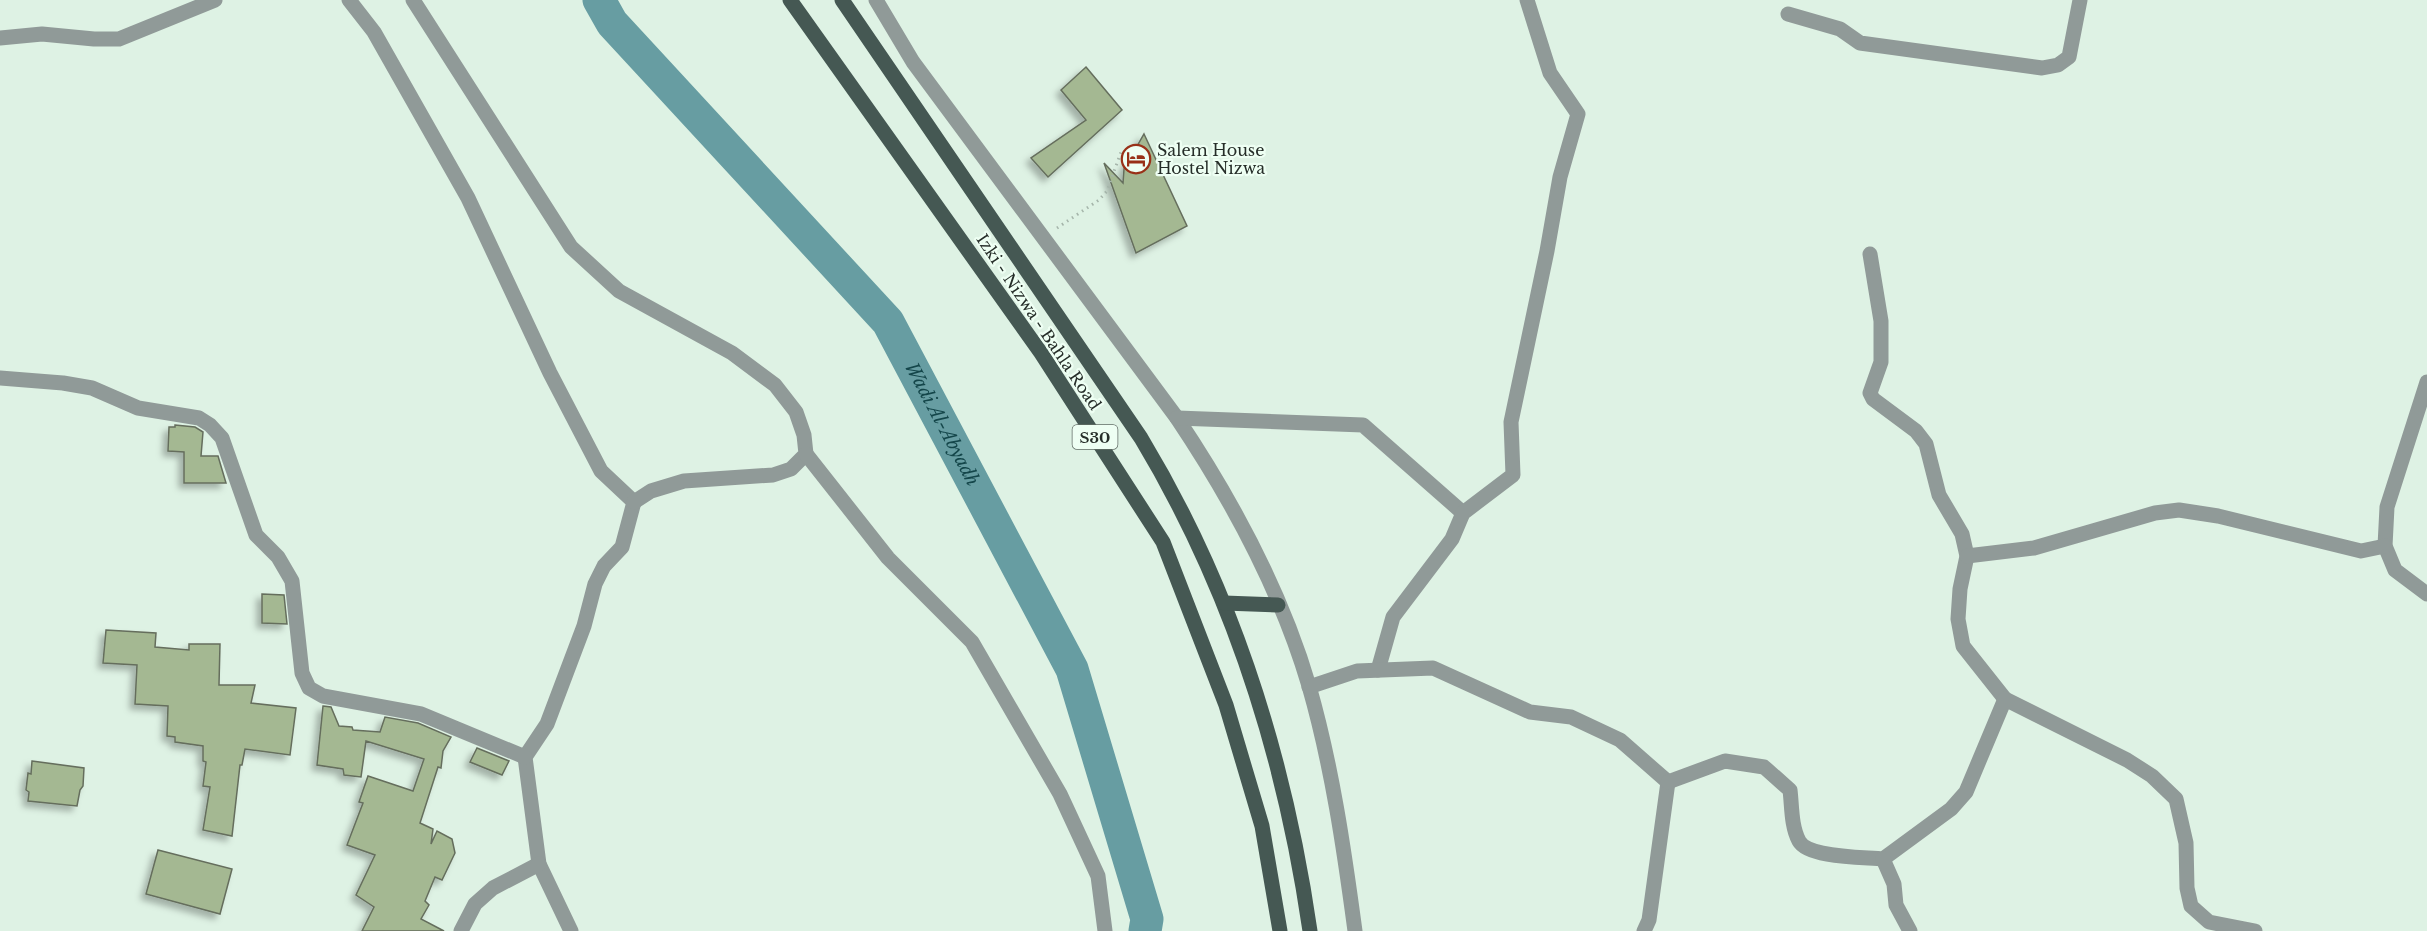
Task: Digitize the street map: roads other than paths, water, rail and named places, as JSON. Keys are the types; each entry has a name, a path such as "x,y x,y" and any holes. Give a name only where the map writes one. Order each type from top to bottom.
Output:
{"main road":[{"name":"Izki - Nizwa - Bahla Road","path":"790,0 1041,353 1163,542 1226,705 1262,826 1280,931"},
{"name":"Izki - Nizwa - Bahla Road","path":"842,0 1141,438 1171,487 1224,603 1247,664 1288,804 1310,931"},
{"path":"1224,603 1278,605"}],"street":[{"path":"0,38 42,34 119,39 215,0"},
{"path":"349,0 374,32 468,198 550,373 601,471 634,502"},
{"path":"413,0 571,247 619,291 732,353 775,385 796,412 804,435 806,454 888,558 972,642 1060,794 1098,876 1105,931"},
{"path":"876,0 913,62 1177,418 1194,443 1252,545 1296,647 1309,687 1344,848 1355,931"},
{"path":"1378,670 1393,617 1452,538 1463,513 1513,475 1511,422 1560,177 1578,114 1550,73 1527,0"},
{"path":"1788,14 1840,29 1860,43 2042,68 2058,65 2069,57 2080,0"},
{"path":"1870,254 1881,321 1881,362 1870,393 1873,399 1916,431 1926,444 1939,495 1962,534 1967,556 1960,590 1958,619 1964,646 2005,699 2127,760 2152,776 2176,799 2186,843 2187,888 2191,906 2209,922 2256,931"},
{"path":"0,378 63,383 92,388 138,408 199,417 222,438 256,536 278,557 292,581 302,673 309,688 323,696 421,714 525,757"},
{"path":"2427,382 2387,507 2385,546 2395,570 2427,594"},
{"path":"1177,418 1363,425 1463,513"},
{"path":"571,931 539,864 525,757 547,724 584,626 595,584 604,566 622,547 634,502 651,491 684,481 773,474 791,469 806,454"},
{"path":"1967,556 2034,548 2155,513 2179,510 2218,516 2361,551 2385,546"},
{"path":"1309,687 1357,671 1433,668 1530,712 1571,717 1620,740 1668,782"},
{"path":"1668,782 1725,761 1764,767 1790,790 1795,832 1800,844 1816,852 1884,859 1951,809 1966,792 2005,699"},
{"path":"1644,931 1648,920 1668,782"},
{"path":"1884,859 1893,884 1896,905 1910,931"},
{"path":"461,931 475,904 493,888 539,864"}],"waterway":[{"name":"Wadi Al-Abyadh","path":"599,0 612,23 888,322 1072,669 1147,919 1145,931"}],"place":[{"name":"Salem House Hostel Nizwa","path":"1136,159"}]}
